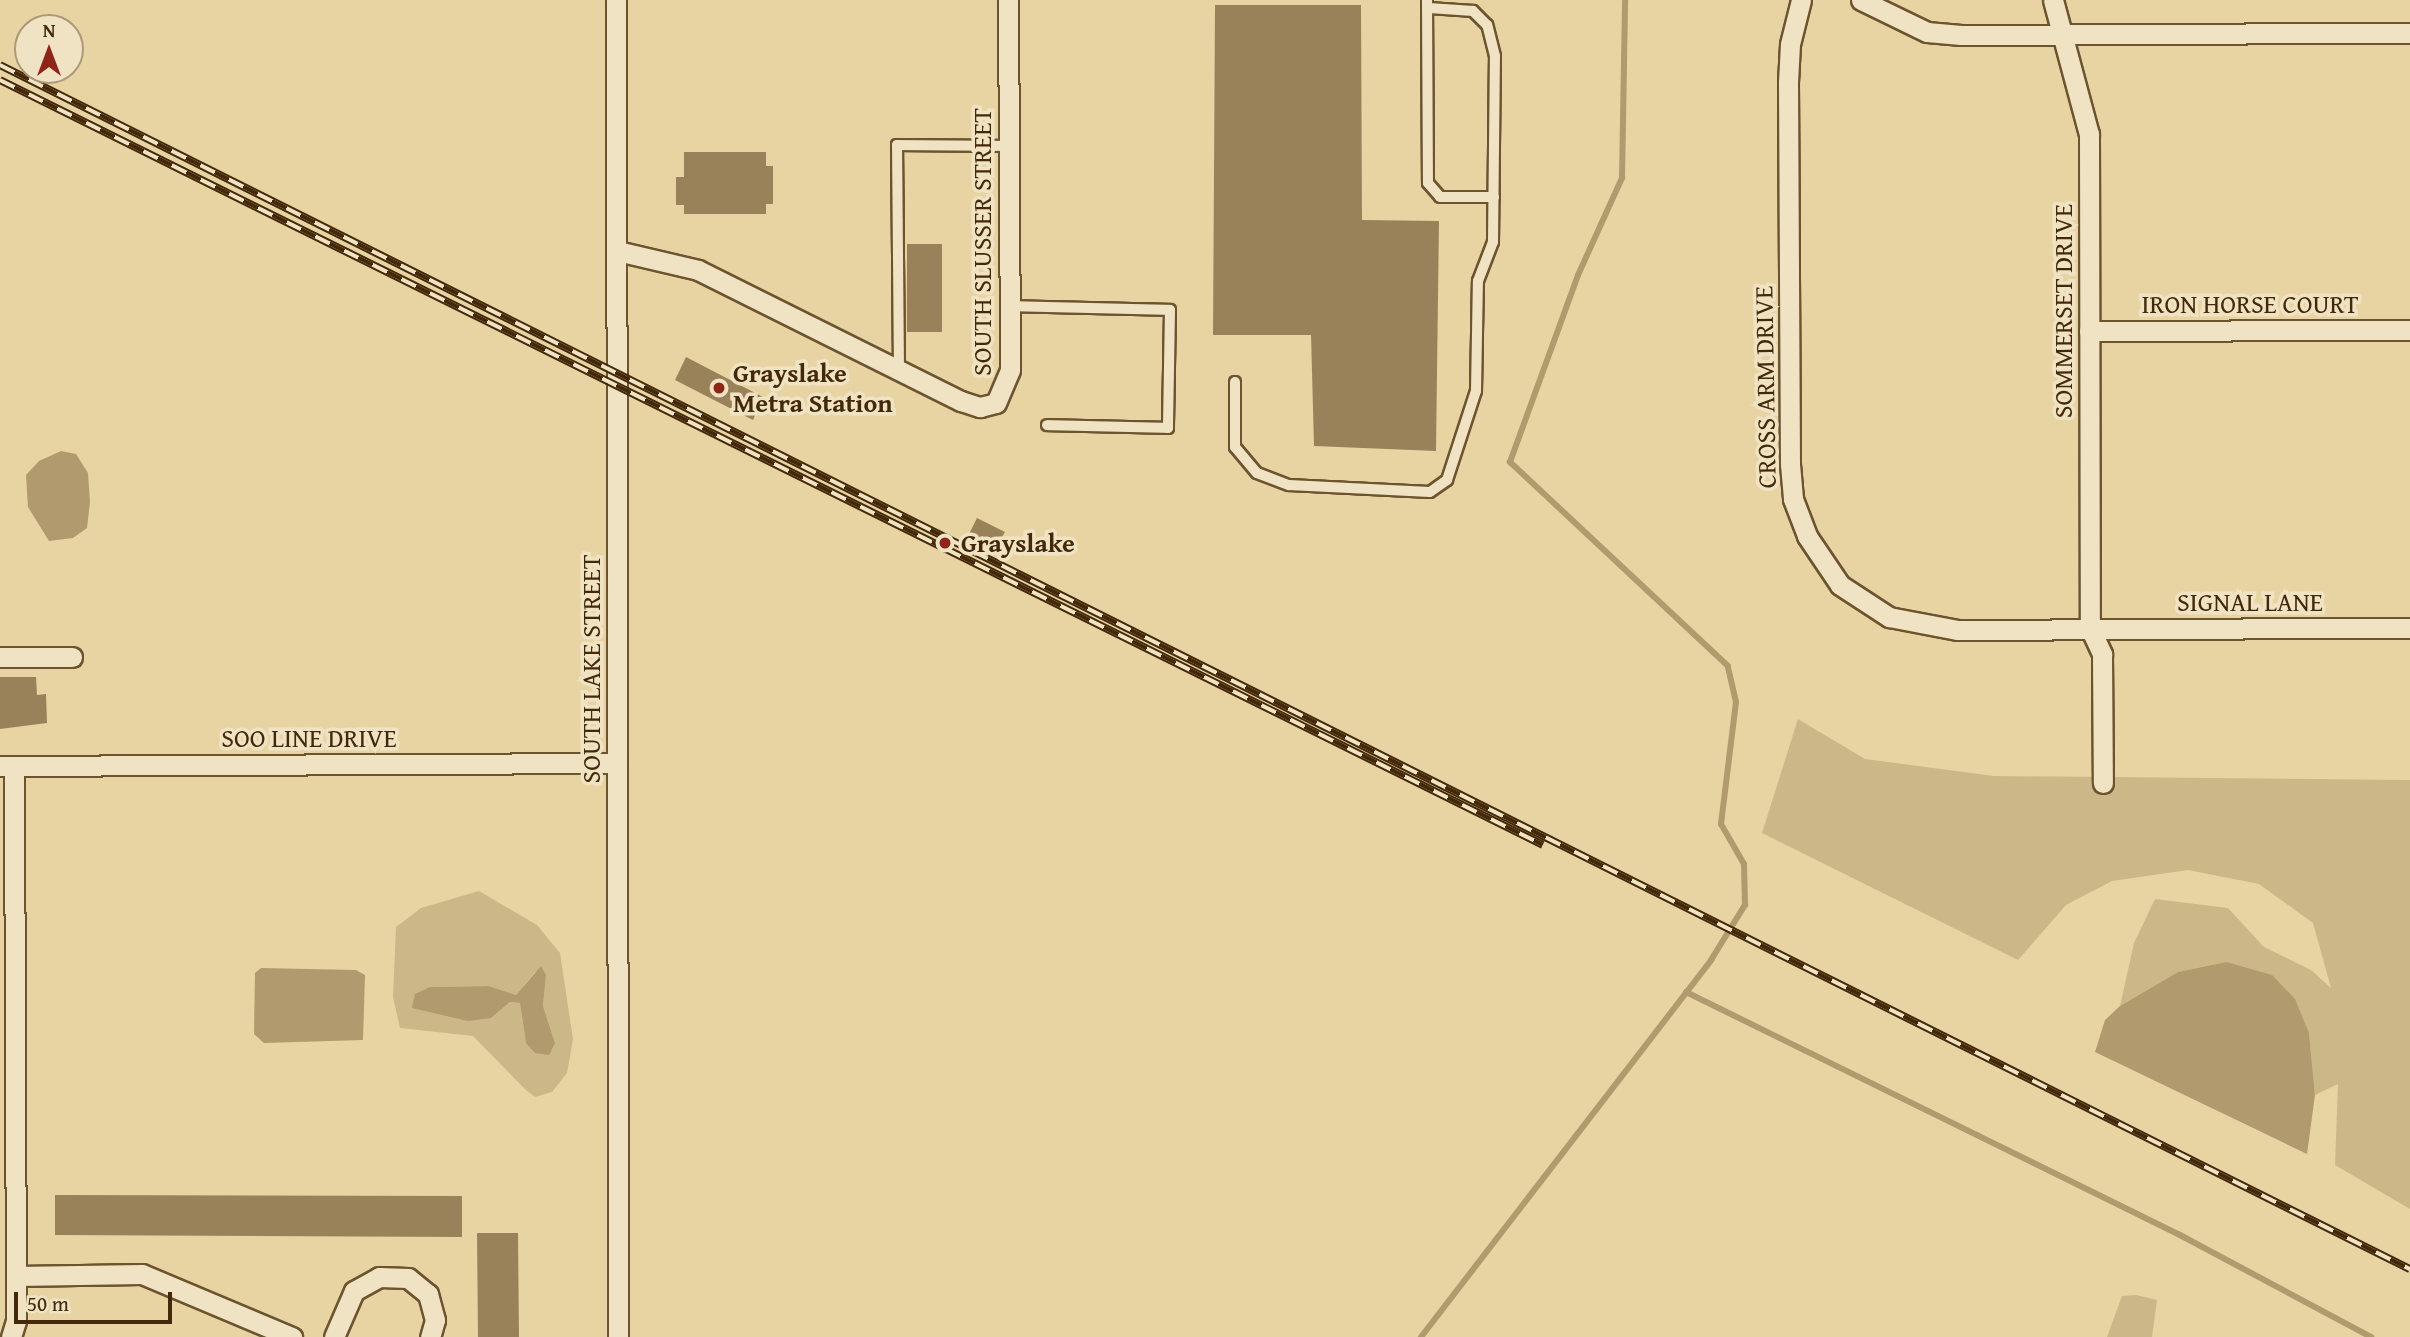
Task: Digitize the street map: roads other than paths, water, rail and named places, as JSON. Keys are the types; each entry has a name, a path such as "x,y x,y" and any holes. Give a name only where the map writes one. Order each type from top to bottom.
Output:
{"street":[{"name":"SOUTH LAKE STREET","path":"617,0 618,1337"},
{"name":"SOUTH SLUSSER STREET","path":"899,371 961,401 980,407 996,403 1010,370 1008,0"},
{"name":"CROSS ARM DRIVE","path":"1801,0 1790,44 1788,83 1790,464 1793,499 1807,536 1840,584 1889,617 1957,630 2090,628"},
{"path":"1861,0 1927,32 2410,33"},
{"name":"SOMMERSET DRIVE","path":"2053,0 2089,134 2090,628"},
{"path":"617,251 698,270 899,371"},
{"name":"IRON HORSE COURT","path":"2089,331 2410,330"},
{"path":"2090,628 2102,654 2104,783"},
{"name":"SIGNAL LANE","path":"2090,628 2410,628"},
{"path":"0,657 72,657"},
{"name":"SOO LINE DRIVE","path":"7,766 617,763"},
{"path":"7,766 8,1132 16,1276 12,1337"},
{"path":"16,1276 142,1274 292,1337"},
{"path":"334,1337 354,1291 379,1278 408,1278 428,1294 435,1320 430,1337"}],"lane":[{"path":"1235,382 1235,447 1257,473 1289,485 1430,492 1447,480 1476,391 1478,281 1493,242 1494,197 1495,56 1487,25 1473,10 1428,4 1428,183 1440,197 1494,197"},
{"path":"899,371 897,145 1009,146"},
{"path":"1010,306 1170,310 1168,428 1047,425"}],"waterway":[{"path":"1421,1337 1711,960 1745,905 1744,864 1721,824 1736,702 1728,666 1510,462 1578,275 1622,178 1625,0"},
{"path":"1686,992 2180,1235 2371,1337"}],"railway":[{"path":"0,65 2410,1269"},
{"path":"0,80 1543,845"}],"place":[{"name":"Grayslake Metra Station","path":"719,388"},
{"name":"Grayslake","path":"945,543"}]}
